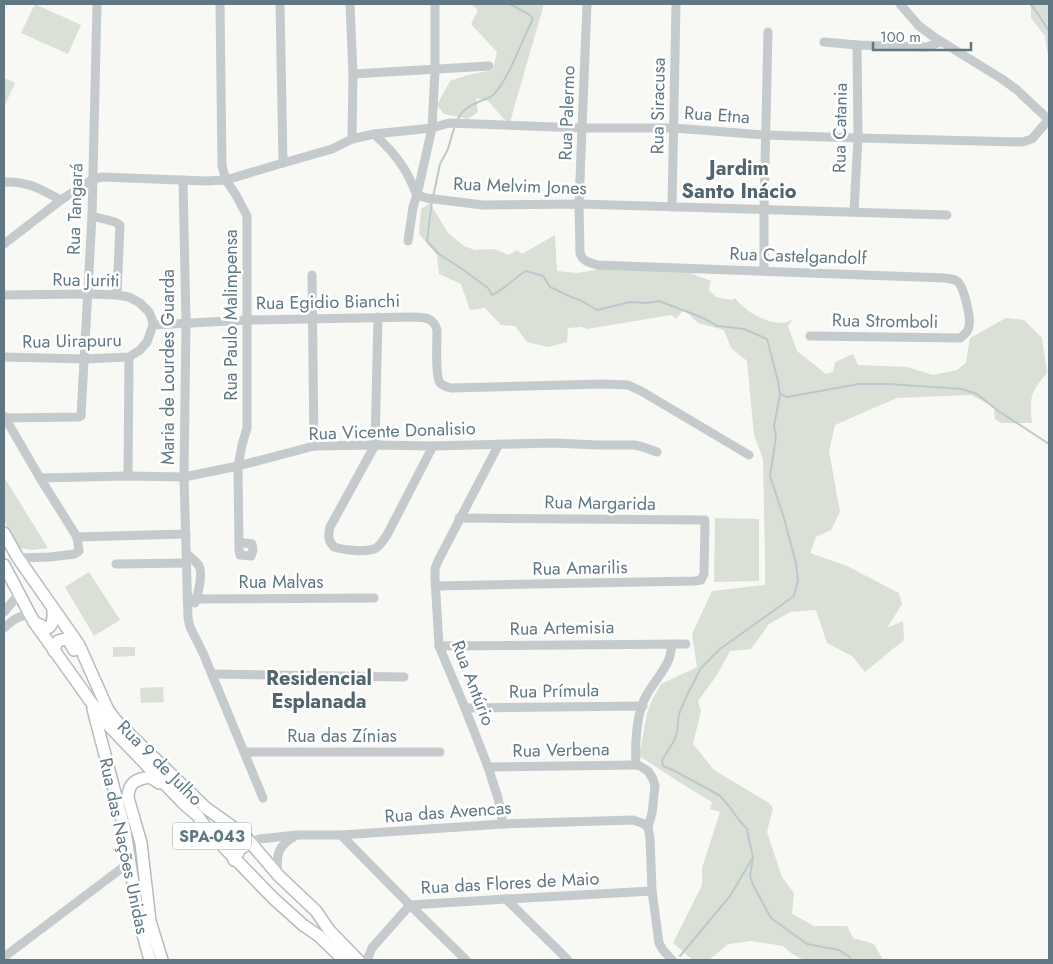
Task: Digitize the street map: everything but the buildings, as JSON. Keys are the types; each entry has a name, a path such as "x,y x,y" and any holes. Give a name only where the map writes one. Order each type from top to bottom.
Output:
{"main road":[{"name":"Rua 9 de Julho","path":"5,536 18,558 79,645 108,710 118,723 206,808 244,836 278,875 310,904 329,930 358,960"},
{"name":"Rua 9 de Julho","path":"4,565 32,619 110,727 184,804 197,815 234,860 273,898 303,925 319,936 344,960"},
{"path":"19,594 21,590 32,587 45,596"},
{"path":"32,619 48,628 53,623 54,609"},
{"path":"54,651 58,640 65,639 69,642 81,661 99,702 108,710"},
{"name":"Rua das Nações Unidas","path":"91,702 124,827 138,916 150,960"},
{"name":"Rua das Nações Unidas","path":"162,960 150,921 140,843 128,792 132,783 136,780 150,776 184,804"},
{"path":"234,860 240,849 250,843"},
{"path":"273,898 282,899 287,896 287,884"}],"street":[{"name":"Rua Tangará","path":"4,417 81,416 92,216 97,4"},
{"name":"Rua Paulo Malimpensa","path":"220,4 222,166 226,180 247,216 247,428 238,466 239,542"},
{"path":"280,4 283,162"},
{"path":"350,4 353,74 352,139"},
{"path":"408,241 410,222 422,197 432,128 435,4"},
{"name":"Rua Palermo","path":"580,253 579,204 587,4"},
{"path":"900,4 919,26 940,42 1016,89 1049,120"},
{"name":"Rua Siracusa","path":"672,207 676,6"},
{"path":"764,270 768,32"},
{"path":"824,42 857,46 927,47 940,42"},
{"name":"Rua Catania","path":"854,211 858,138 857,46"},
{"path":"353,74 489,66"},
{"name":"Rua Etna","path":"374,134 432,128 449,123 583,128 674,128 766,135 1022,142 1032,139 1049,120"},
{"path":"4,244 61,200 93,179 226,180 332,149 352,139 374,134 397,158 422,197"},
{"name":"Maria de Lourdes Guarda","path":"183,180 186,322 184,477 187,558 192,599"},
{"path":"4,182 27,184 61,200"},
{"name":"Rua Melvim Jones","path":"422,197 483,205 579,204 947,215"},
{"path":"92,216 120,225 117,295"},
{"name":"Rua Castelgandolf","path":"580,253 583,260 598,265 945,278 957,281 962,286 970,318 969,328 966,334 960,338"},
{"path":"312,276 314,446"},
{"name":"Rua Juriti","path":"4,295 88,294 129,297 140,303 149,312 153,325"},
{"path":"378,317 375,445 330,527 328,534 330,542 334,547 364,551 375,549 380,545 433,446"},
{"name":"Rua Egidio Bianchi","path":"153,325 248,320 378,317 426,318 432,320 437,330 438,375 440,382 444,386 451,388 603,384 628,386 641,390 749,455"},
{"name":"Rua Uirapuru","path":"4,357 84,359 129,357 140,350 147,342 153,325"},
{"name":"Rua Stromboli","path":"810,336 960,338"},
{"path":"128,476 129,357"},
{"path":"4,417 77,537 78,551 75,554 18,558"},
{"name":"Rua Vicente Donalisio","path":"40,478 184,477 238,466 314,446 553,443 634,445 657,452"},
{"name":"Rua Antúrio","path":"499,444 434,569 439,646 488,768 498,798 503,824"},
{"name":"Rua Margarida","path":"459,518 705,520 705,556"},
{"path":"77,537 186,534"},
{"name":"Rua Amarilis","path":"435,586 695,582 703,577 705,556"},
{"path":"116,564 187,558 198,564 200,579 192,599 188,618 190,627 203,652 263,798"},
{"path":"4,612 19,594"},
{"name":"Rua Malvas","path":"192,599 374,598"},
{"path":"4,628 21,615 32,619"},
{"path":"672,644 668,663 648,692 642,706 636,735 636,765 648,771 655,786 652,813 648,827 652,891 659,943 672,960"},
{"name":"Rua Artemisia","path":"439,646 686,644"},
{"path":"212,674 404,677"},
{"name":"Rua Prímula","path":"465,708 642,706"},
{"name":"Rua das Zínias","path":"244,752 440,752"},
{"name":"Rua Verbena","path":"488,768 636,765"},
{"name":"Rua das Avencas","path":"250,843 259,839 297,835 341,835 503,824 633,820 648,827"},
{"path":"278,875 278,853 286,841 297,835"},
{"path":"341,835 466,960"},
{"path":"4,957 130,862"},
{"name":"Rua das Flores de Maio","path":"368,960 372,948 410,905 652,891"},
{"path":"506,898 568,960"}],"shaded area":[{"path":"35,4 81,25 68,54 21,33"},
{"path":"471,4 544,4 510,122 504,119 488,101 476,98 478,112 468,119 444,114 437,105 450,81 493,70 497,52 471,24 478,10"},
{"path":"1031,4 1049,4 1049,63 1045,36 1031,18"},
{"path":"4,78 15,83 4,107"},
{"path":"430,203 448,233 464,246 475,250 494,249 509,255 517,250 522,254 555,235 557,271 577,273 595,270 615,263 672,266 711,281 709,290 716,297 732,300 735,298 746,309 761,318 778,323 793,319 788,326 797,351 826,374 833,372 835,362 853,354 858,365 907,367 933,375 957,370 966,363 970,338 1006,318 1024,320 1042,338 1047,373 1033,393 1031,406 1032,423 1001,423 995,419 994,407 971,395 897,398 835,425 829,451 840,512 831,530 816,537 810,553 847,566 899,593 902,604 887,628 903,621 904,640 865,672 852,656 827,643 816,610 790,612 769,624 751,649 730,651 717,675 698,701 701,711 693,744 714,770 769,803 773,808 767,832 782,877 794,893 792,914 814,926 847,926 853,938 874,944 883,960 804,960 783,946 752,941 728,944 709,960 693,960 673,943 702,885 702,868 720,812 710,809 712,802 639,756 647,713 661,684 697,667 692,634 712,591 765,585 763,459 754,435 747,361 731,348 724,330 698,323 684,309 676,319 671,315 587,329 581,327 568,328 567,342 548,347 527,342 515,326 501,325 485,308 470,310 461,284 439,274 437,255 419,234 421,209"},
{"path":"4,477 48,548 33,550 19,548 4,521"},
{"path":"715,518 759,519 759,581 714,582"},
{"path":"89,572 120,620 94,636 65,587"},
{"path":"113,647 135,647 135,656 113,657"},
{"path":"163,687 164,702 141,703 140,688"}],"waterway":[{"path":"457,121 461,113 467,108 493,95 499,88 533,19 530,15 510,4"},
{"path":"1030,4 1049,31"},
{"path":"433,197 440,164 448,149 455,125"},
{"path":"432,201 427,241 439,254 488,288 492,295 526,271 543,276 550,287 597,310 630,302 647,303 659,301 701,317 718,326 744,329 767,339 780,394 774,426 776,437 770,476 784,518 796,564 798,580 794,596 720,649 701,668 679,714 674,741 662,760 663,766 719,795 747,829 753,857 750,876 771,918 807,944 839,950 850,957 851,960"},
{"path":"780,394 787,397 859,384 962,389 977,394 997,410 1049,444"},
{"path":"680,956 730,896 753,857"}],"district":[{"name":"Jardim Santo Inácio","path":"739,180"},
{"name":"Residencial Esplanada","path":"319,690"}]}
